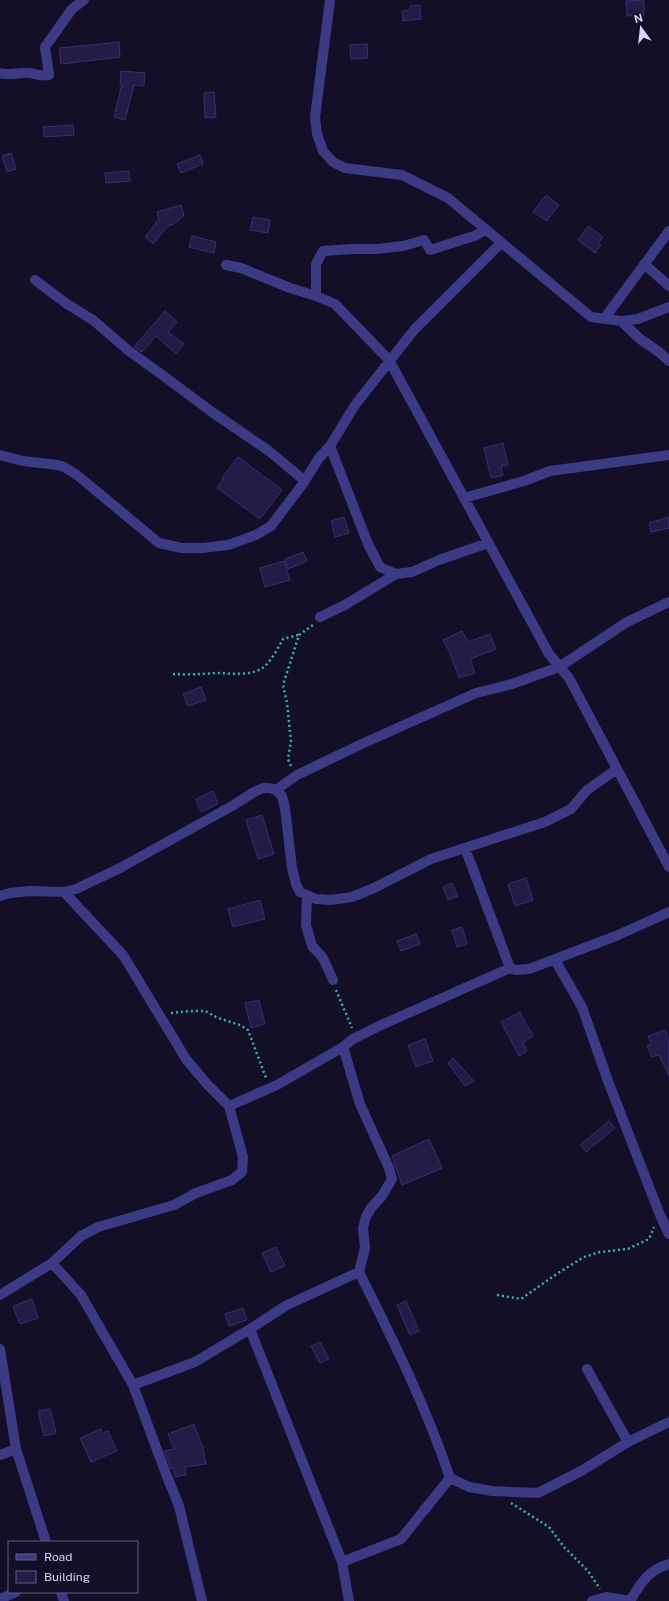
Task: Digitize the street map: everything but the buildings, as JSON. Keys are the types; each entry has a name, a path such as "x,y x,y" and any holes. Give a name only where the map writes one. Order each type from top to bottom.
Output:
{"street":[{"path":"0,73 10,75 29,73 43,77 49,75 45,47 72,9 84,0"},
{"path":"330,0 315,117 317,134 323,151 333,162 345,168 402,175 448,198 591,317 621,321 638,319 669,307"},
{"path":"316,296 316,264 323,252 403,246 424,240 430,250 474,236 486,230"},
{"path":"604,319 669,231"},
{"path":"0,456 64,467 77,475 159,543 182,548 202,548 228,544 256,535 271,526 330,446 355,404 414,330 501,243"},
{"path":"644,264 669,286"},
{"path":"226,265 241,268 335,304 389,360 549,654 569,678 669,867"},
{"path":"35,280 67,304 93,320 128,351 212,412 269,450 305,481"},
{"path":"621,321 640,339 669,361"},
{"path":"330,446 374,558 380,567 396,574"},
{"path":"464,498 550,471 669,455"},
{"path":"320,617 345,605 396,574 412,572 439,560 488,543"},
{"path":"276,790 296,775 366,742 476,694 512,684 559,667 627,622 669,602"},
{"path":"0,896 10,893 30,891 64,892 76,889 120,868 263,788 276,790 282,796 286,808 292,868 296,884 300,892 316,899 330,900 352,896 374,888 431,859 545,822 571,809 587,790 617,770"},
{"path":"465,848 510,968"},
{"path":"0,1295 52,1263 81,1236 98,1227 174,1204 196,1192 232,1180 242,1172 243,1157 229,1106 206,1083 186,1059 123,956 64,892"},
{"path":"307,896 306,924 312,946 323,958 332,980"},
{"path":"229,1106 277,1084 343,1047 353,1039 379,1026 510,968 516,970 529,969 555,960 616,936 669,912"},
{"path":"555,960 582,1007 608,1080 665,1213 669,1234"},
{"path":"343,1047 360,1104 389,1168 392,1179 382,1196 371,1208 366,1217 363,1228 366,1248 359,1272 407,1368 438,1440 450,1478 469,1487 492,1491 538,1493 583,1470 628,1442 669,1422"},
{"path":"52,1263 81,1295 133,1385 179,1506 202,1601"},
{"path":"133,1385 195,1362 287,1305 359,1272"},
{"path":"250,1329 342,1562 349,1601"},
{"path":"0,1349 16,1449 46,1541"},
{"path":"587,1369 628,1442"},
{"path":"0,1455 16,1449"},
{"path":"342,1562 401,1539 450,1478"},
{"path":"592,1601 606,1597 630,1601 644,1578 660,1566 669,1564"},
{"path":"0,1599 14,1593"}],"path":[{"path":"173,674 192,676 248,674 263,667 273,656 283,639 299,635 315,624 320,617"},
{"path":"296,775 288,759 291,741 284,686 299,635"},
{"path":"332,980 352,1030 353,1039"},
{"path":"158,1015 190,1011 205,1011 218,1018 240,1025 248,1030 251,1036 265,1077 270,1082 277,1084"},
{"path":"497,1295 521,1299 584,1257 600,1252 628,1249 649,1239 665,1213"},
{"path":"492,1491 549,1528 564,1547 588,1571 606,1597"}]}
